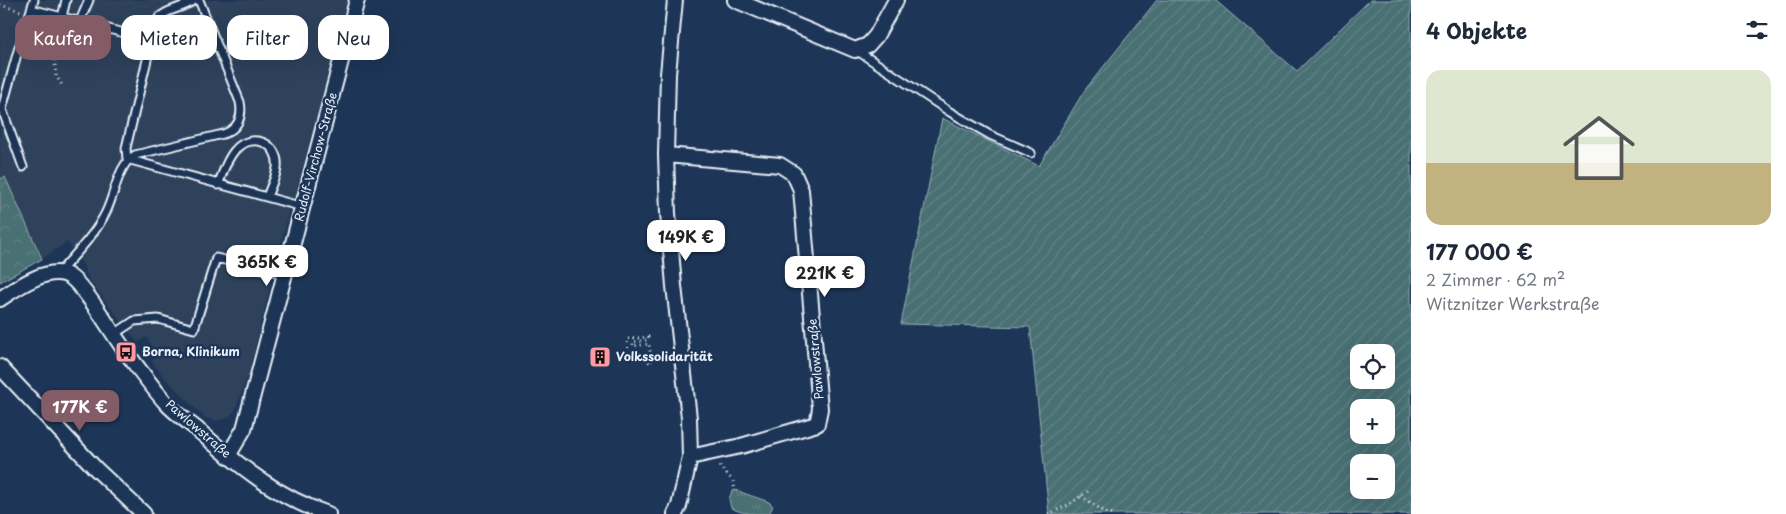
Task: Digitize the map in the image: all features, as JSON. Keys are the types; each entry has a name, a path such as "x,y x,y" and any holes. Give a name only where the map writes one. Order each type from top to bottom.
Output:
{"street":[{"name":"Rudolf-Virchow-Straße","path":"228,456 244,429 358,0"},
{"path":"675,0 668,74 666,155 668,213 689,418 690,457 679,506 675,514"},
{"path":"735,0 855,50 868,45 876,36 896,0"},
{"name":"Pawlowstraße","path":"666,155 780,166 794,174 801,190 820,409 817,424 740,446 690,457"},
{"path":"0,299 13,290 43,275 59,273"},
{"name":"Pawlowstraße","path":"59,273 68,276 80,286 113,335 168,404 228,456 265,483 289,497 328,514"},
{"path":"0,367 95,468 144,514"}],"lane":[{"path":"23,166 2,108 34,0"},
{"path":"62,15 66,0"},
{"path":"83,15 89,0"},
{"path":"59,273 92,237 100,224 127,159 135,154 230,132 238,123 241,109 240,102 197,0 162,15"},
{"path":"31,12 54,14"},
{"path":"855,50 950,112 990,135 1031,153"},
{"path":"127,159 126,148 147,60"},
{"path":"218,185 227,162 236,149 248,140 260,141 269,146 276,154 277,167 267,198"},
{"path":"127,159 303,207"},
{"path":"113,335 134,321 158,319 194,329 216,258 285,274"}],"path":[{"path":"0,5 31,12"},
{"path":"54,14 52,23 56,76 62,85"},
{"path":"628,353 627,339 648,337 648,340 633,342 634,346 649,344 651,363 641,355 632,356"},
{"path":"710,453 733,481 735,490"},
{"path":"1048,514 1068,505 1090,490"},
{"path":"1081,496 1105,512 1115,514"}],"shaded area":[{"path":"0,0 347,0 343,15 318,15 318,60 331,60 294,201 290,201 248,375 235,410 229,417 217,421 205,418 164,377 151,361 159,356 146,337 138,343 89,280 82,263 67,242 42,259 5,177 0,179"}],"green space":[{"path":"1157,0 1215,0 1297,71 1370,0 1411,0 1411,514 1049,514 1030,327 901,324 942,118 1039,166 1084,91"},
{"path":"5,177 42,259 0,282 0,179"},
{"path":"735,490 769,502 773,506 769,514 744,513 731,508 729,499 732,491"}],"place":[{"name":"Borna, Klinikum","path":"126,352"},
{"name":"Volkssolidarität","path":"600,357"}]}
